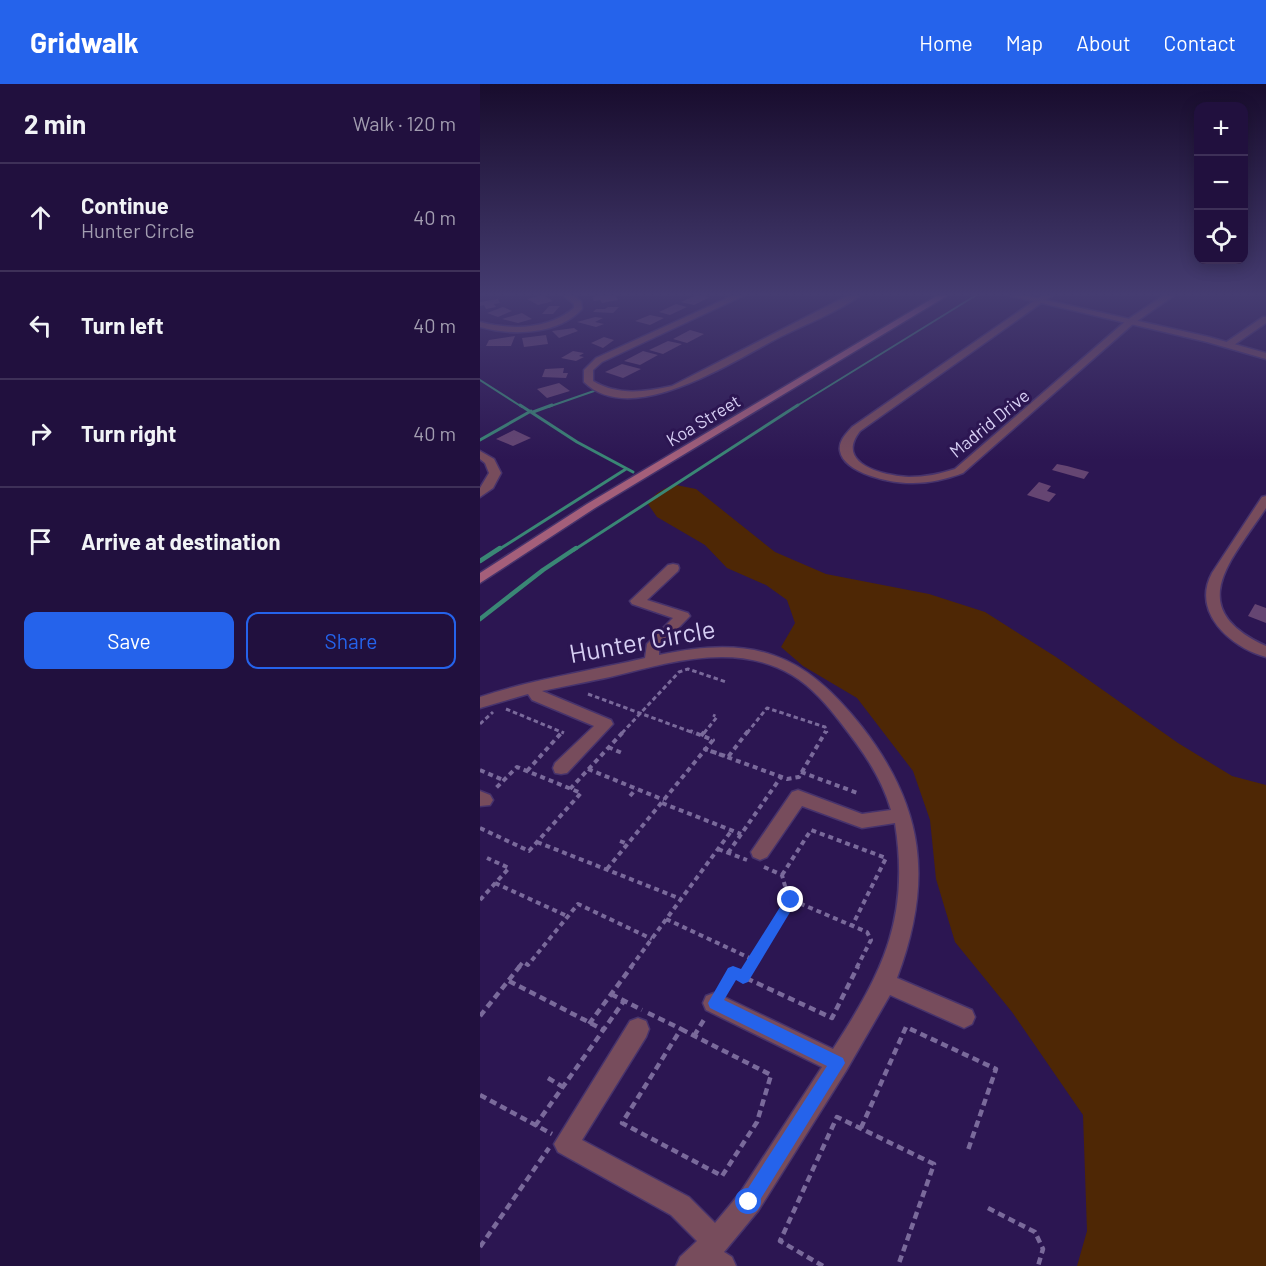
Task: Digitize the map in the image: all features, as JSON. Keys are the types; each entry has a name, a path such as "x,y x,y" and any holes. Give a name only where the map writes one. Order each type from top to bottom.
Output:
{"main road":[{"name":"Koa Street","path":"480,579 583,511 854,349"}],"street":[{"path":"622,349 590,367 587,377 589,382 599,389 627,394 650,393 675,388 751,349"},
{"name":"Madrid Drive","path":"970,349 856,429 845,442 845,449 849,457 867,470 897,478 933,478 959,471 1099,349"},
{"path":"1242,349 1266,356"},
{"path":"480,454 490,461 495,473 489,486 480,494"},
{"path":"1266,499 1244,529 1219,574 1211,596 1214,610 1227,626 1244,640 1266,652"},
{"path":"652,662 652,647 683,616 637,601 673,568"},
{"name":"Hunter Circle","path":"480,703 533,687 652,662 693,654 736,652 774,660 800,672 822,689 872,753 890,783 902,815 909,860 907,900 899,943 885,983 760,1187 708,1257"},
{"path":"533,687 537,696 605,724 561,768"},
{"path":"757,860 798,797 862,820 902,815"},
{"path":"885,983 964,1017"},
{"path":"714,1003 838,1063"},
{"path":"638,1029 566,1144 680,1206 708,1257"}],"path":[{"path":"570,789 679,672 688,669 726,682"},
{"path":"588,694 712,740 608,869"},
{"path":"480,724 500,706 565,732 527,771"},
{"path":"767,708 825,727 828,733 799,777 787,779 705,749 728,757 767,708"},
{"path":"701,736 717,717 713,715"},
{"path":"608,747 622,753"},
{"path":"480,828 529,851 581,793 517,767 482,799"},
{"path":"588,769 741,834"},
{"path":"480,770 504,780"},
{"path":"801,772 860,794"},
{"path":"728,853 781,777"},
{"path":"630,796 636,789"},
{"path":"589,1023 732,830"},
{"path":"782,875 811,830 886,858 852,926"},
{"path":"620,841 628,844"},
{"path":"537,842 681,899"},
{"path":"694,1036 733,972 832,1018 872,940 867,932 780,895 785,886 782,875 757,860 718,849"},
{"path":"480,900 509,868 487,858"},
{"path":"495,883 568,916"},
{"path":"743,977 791,900"},
{"path":"480,1016 523,962 528,965 578,904 652,939"},
{"path":"666,919 754,960"},
{"path":"508,981 604,1030"},
{"path":"535,1127 624,1001"},
{"path":"861,1128 906,1027 996,1069 967,1153"},
{"path":"681,1029 694,1036 771,1075 757,1122 722,1176 622,1123 681,1029"},
{"path":"548,1078 563,1087"},
{"path":"480,1095 556,1137"},
{"path":"823,1266 780,1240 837,1117 934,1164 898,1266"},
{"path":"480,1247 550,1146"},
{"path":"988,1208 1035,1232 1043,1249 1038,1266"}],"shaded area":[{"path":"676,485 696,489 775,552 826,574 929,594 985,612 1056,657 1178,743 1232,776 1266,785 1266,1266 1077,1266 1087,1231 1083,1115 1012,1012 955,942 936,879 930,820 913,771 857,698 803,666 781,647 795,623 787,600 766,585 727,568 705,545 657,517 648,504 660,491"}],"building":[{"path":"651,349 672,349 663,354 649,350"},
{"path":"573,351 584,353 579,356 584,357 576,361 561,358"},
{"path":"643,351 658,355 640,365 624,361"},
{"path":"622,364 641,369 623,378 605,372"},
{"path":"564,368 563,373 568,373 566,378 542,377 545,369"},
{"path":"559,383 570,391 547,398 537,389"},
{"path":"514,430 531,438 513,446 496,439"},
{"path":"1057,464 1089,472 1084,479 1052,470"},
{"path":"1039,482 1051,486 1047,491 1056,494 1049,502 1027,495"},
{"path":"1255,604 1266,608 1266,623 1248,616"}],"waterway":[{"path":"795,407 889,349"},
{"path":"480,380 522,407"},
{"path":"548,407 594,391"},
{"path":"520,405 530,412"},
{"path":"533,412 552,405"},
{"path":"574,550 798,405"},
{"path":"480,440 530,412"},
{"path":"530,412 577,442 633,472"},
{"path":"498,550 626,469"},
{"path":"480,561 500,548"},
{"path":"480,619 543,570 576,548"}],"route":[{"path":"749,1202 838,1063 714,1003 733,972 743,977 791,900"}]}
